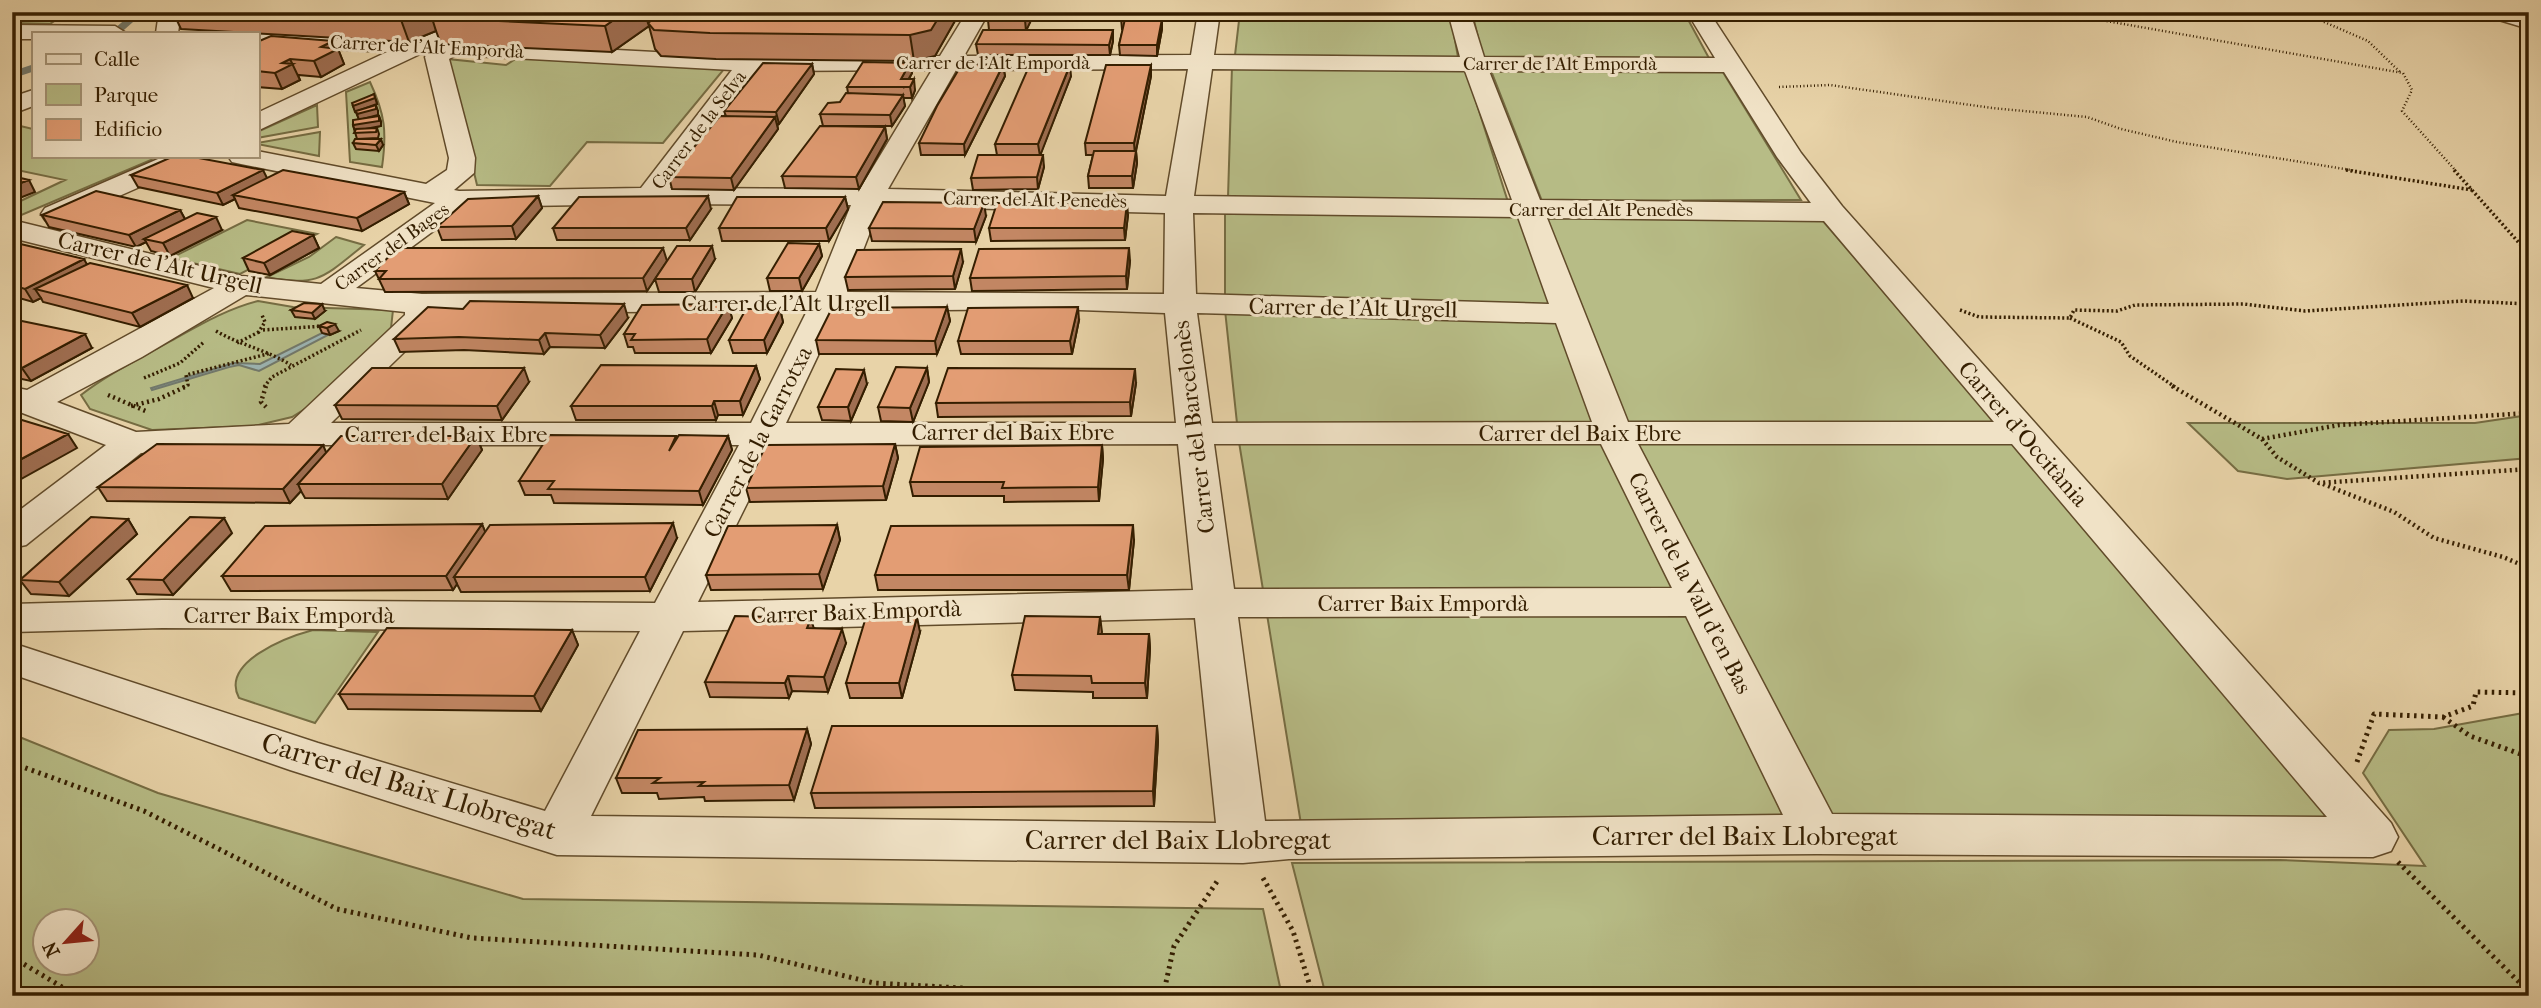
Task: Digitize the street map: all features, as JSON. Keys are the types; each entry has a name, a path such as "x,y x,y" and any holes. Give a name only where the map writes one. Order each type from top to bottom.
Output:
{"street":[{"path":"167,32 170,12"},
{"path":"259,122 415,47 501,12"},
{"name":"Carrer de la Garrotxa","path":"557,835 763,434 827,303 869,197 978,12"},
{"name":"Carrer del Barcelonès","path":"1209,12 1198,62 1178,203 1180,306 1243,843"},
{"name":"Carrer de la Vall d'en Bas","path":"1459,12 1474,63 1528,210 1614,433 1817,834"},
{"name":"Carrer d'Occitània","path":"1699,12 1790,157 1832,212 2372,837"},
{"path":"2497,12 2529,22"},
{"path":"13,32 32,32"},
{"path":"629,56 660,34"},
{"name":"Carrer de l'Alt Empordà","path":"259,38 749,64 1474,63 1737,76"},
{"name":"Carrer del Bages","path":"326,295 445,196 460,173 462,158 437,57 452,48"},
{"name":"Carrer de la Selva","path":"649,196 749,64"},
{"path":"12,107 32,97"},
{"path":"12,115 32,119"},
{"path":"14,231 182,158"},
{"name":"Carrer del Alt Penedès","path":"251,158 445,196 869,197 1528,210 1832,212"},
{"name":"Carrer de l'Alt Urgell","path":"14,231 250,296 326,295 422,304 1051,300 1180,306 1568,314"},
{"path":"22,400 250,296"},
{"path":"299,434 421,318 422,304"},
{"name":"Carrer del Baix Ebre","path":"22,400 131,425 299,434 1194,431 2022,433"},
{"path":"12,536 131,425"},
{"name":"Carrer Baix Empordà","path":"12,618 162,614 668,617 1215,603 1700,602"},
{"name":"Carrer del Baix Llobregat","path":"12,658 307,757 557,835 1243,843 1289,839 1817,834 2372,837"}],"path":[{"path":"2054,12 2401,73"},
{"path":"2311,12 2308,15 2368,41 2401,73 2412,90 2402,111 2529,254"},
{"path":"1737,76 1830,85 1992,108 2087,117 2121,129 2177,142 2472,190"},
{"path":"250,296 265,322 260,331"},
{"path":"2070,318 2074,310 2117,311 2135,305 2244,304 2305,311 2463,301 2529,304"},
{"path":"1949,306 1979,317 2070,318 2121,342 2130,356 2184,394 2262,439 2277,457 2319,483 2394,512 2434,538 2503,557 2529,568"},
{"path":"237,343 260,331 308,324 328,326"},
{"path":"270,410 261,402 264,388 272,377 363,329 366,324 358,325"},
{"path":"216,330 237,343 273,354 291,365"},
{"path":"131,425 188,385 187,378 226,360 273,354"},
{"path":"2262,439 2339,425 2529,413"},
{"path":"2319,483 2399,475 2529,470"},
{"path":"2329,786 2345,788 2374,714 2443,717 2473,706 2476,692 2529,693"},
{"path":"2443,717 2470,736 2529,757"},
{"path":"12,763 144,811 337,909 472,938 758,955 874,983 1099,996"},
{"path":"2372,837 2529,992"},
{"path":"1163,996 1174,946 1243,843 1293,931 1313,996"},
{"path":"12,957 77,996"}],"green space":[{"path":"12,12 67,12 50,24 12,23"},
{"path":"1240,12 1450,12 1458,57 1235,55"},
{"path":"1472,12 1684,12 1710,60 1483,58"},
{"path":"517,58 725,68 663,143 587,142 550,186 477,185 447,59 506,65"},
{"path":"1232,66 1465,67 1508,202 1228,197"},
{"path":"1490,68 1721,69 1801,200 1542,201"},
{"path":"370,82 384,123 382,167 350,162 346,92"},
{"path":"317,105 318,127 259,138 259,131"},
{"path":"12,124 32,129 32,158 153,158 12,219 12,205 65,180 12,169"},
{"path":"320,132 319,156 259,143"},
{"path":"1225,214 1817,214 2335,819 1301,824 1239,442 1225,310"},
{"path":"247,220 317,234 240,274 171,258"},
{"path":"336,237 364,245 320,277 298,281 267,277 309,257"},
{"path":"258,301 293,307 393,310 391,328 324,397 292,417 254,426 152,430 90,409 81,395 113,373 201,324"},
{"path":"2529,415 2529,458 2287,479 2238,471 2188,423 2475,423"},
{"path":"313,630 378,632 315,723 239,698 236,685 239,673 247,663 273,645"},
{"path":"2529,712 2529,996 1326,996 1292,863 2280,860 2425,866 2363,773 2389,730 2434,729"},
{"path":"12,734 158,793 523,899 1263,909 1282,996 12,996"}],"water":[{"path":"322,333 328,335 259,371 239,365 152,390 151,388 234,363 260,364"}],"building":[{"path":"320,12 411,12 400,17"},
{"path":"447,12 625,12 605,26 432,18"},
{"path":"663,12 942,12 931,30 910,35 654,30 648,23"},
{"path":"992,12 1029,12 1025,20 988,20"},
{"path":"1123,12 1159,12 1158,19 1162,19 1157,45 1119,45 1125,19 1121,18"},
{"path":"983,30 1113,30 1109,45 976,44"},
{"path":"271,36 333,41 321,47 338,49 314,61 290,59 282,63 293,64 275,73 259,71 259,41"},
{"path":"863,62 910,63 901,79 914,79 910,87 847,87"},
{"path":"763,63 812,64 776,112 724,111"},
{"path":"962,64 1003,65 964,144 919,143 937,106"},
{"path":"1030,64 1070,65 1038,144 995,144"},
{"path":"1106,65 1151,65 1134,143 1085,143"},
{"path":"846,93 903,95 890,115 820,114 828,103 840,102"},
{"path":"374,94 375,98 353,106 352,103"},
{"path":"376,105 376,109 357,114 356,111"},
{"path":"379,116 379,121 353,125 353,120"},
{"path":"720,116 775,117 731,178 669,177"},
{"path":"820,126 885,127 856,177 782,176"},
{"path":"377,128 376,132 354,133 356,129"},
{"path":"355,139 381,139 376,145 353,143"},
{"path":"1094,151 1136,151 1132,176 1088,176"},
{"path":"978,155 1043,155 1037,177 971,178"},
{"path":"169,158 199,158 263,170 217,193 131,175"},
{"path":"283,170 404,192 357,218 233,195"},
{"path":"12,176 29,180 12,186"},
{"path":"96,191 180,210 129,235 42,215"},
{"path":"538,196 512,226 437,227 468,199"},
{"path":"708,196 686,228 553,228 579,197"},
{"path":"737,197 845,197 826,228 719,228"},
{"path":"883,202 984,203 974,229 869,228"},
{"path":"997,203 1127,203 1124,228 989,228"},
{"path":"197,213 216,217 163,243 144,239"},
{"path":"292,231 313,235 264,263 243,258"},
{"path":"12,242 84,259 25,289 12,285"},
{"path":"788,243 819,244 799,278 767,278"},
{"path":"677,246 712,246 692,279 655,279"},
{"path":"397,248 663,248 643,278 379,279 386,271 375,271"},
{"path":"1129,248 1126,276 970,278 979,249"},
{"path":"961,249 953,276 845,277 857,250"},
{"path":"90,263 187,285 132,313 35,289"},
{"path":"470,301 624,304 600,335 545,333 539,340 459,337 394,339 428,307 463,309"},
{"path":"304,303 322,304 312,313 291,310"},
{"path":"728,304 707,339 631,340 635,334 624,334 642,305"},
{"path":"947,307 935,341 816,340 832,308"},
{"path":"1078,307 1070,341 958,341 968,308"},
{"path":"746,309 780,309 764,340 729,340"},
{"path":"12,319 85,334 22,368 12,365"},
{"path":"327,322 335,324 327,328 319,326"},
{"path":"601,365 756,366 740,401 714,401 712,406 571,406"},
{"path":"896,367 927,368 910,408 878,407"},
{"path":"372,368 524,368 497,406 335,405"},
{"path":"948,368 1135,369 1130,402 936,403"},
{"path":"836,369 864,370 848,407 818,407"},
{"path":"12,417 68,434 12,464"},
{"path":"549,435 676,436 669,451 679,435 728,436 699,491 548,489 554,481 519,481"},
{"path":"341,436 476,436 442,484 298,484"},
{"path":"157,444 323,445 283,489 98,487"},
{"path":"895,444 883,486 746,488 766,445"},
{"path":"1102,445 1098,487 1002,488 1004,482 910,482 920,447"},
{"path":"91,517 128,519 59,582 20,580"},
{"path":"190,517 224,518 163,580 128,579"},
{"path":"673,523 645,577 454,577 490,525"},
{"path":"482,524 446,576 222,576 265,526"},
{"path":"837,525 819,574 706,575 728,526"},
{"path":"1133,525 1127,575 875,575 891,526"},
{"path":"735,616 811,618 807,628 842,629 824,677 788,676 785,683 705,682"},
{"path":"1025,616 1100,617 1098,634 1149,634 1145,683 1092,683 1091,676 1012,675"},
{"path":"866,617 917,617 899,683 846,683"},
{"path":"387,628 572,630 534,696 339,694"},
{"path":"832,726 1157,726 1153,791 811,793"},
{"path":"807,729 789,785 699,786 704,782 653,783 660,778 616,778 638,730"}],"waterway":[{"path":"116,32 139,12"},
{"path":"12,75 32,68"}]}
